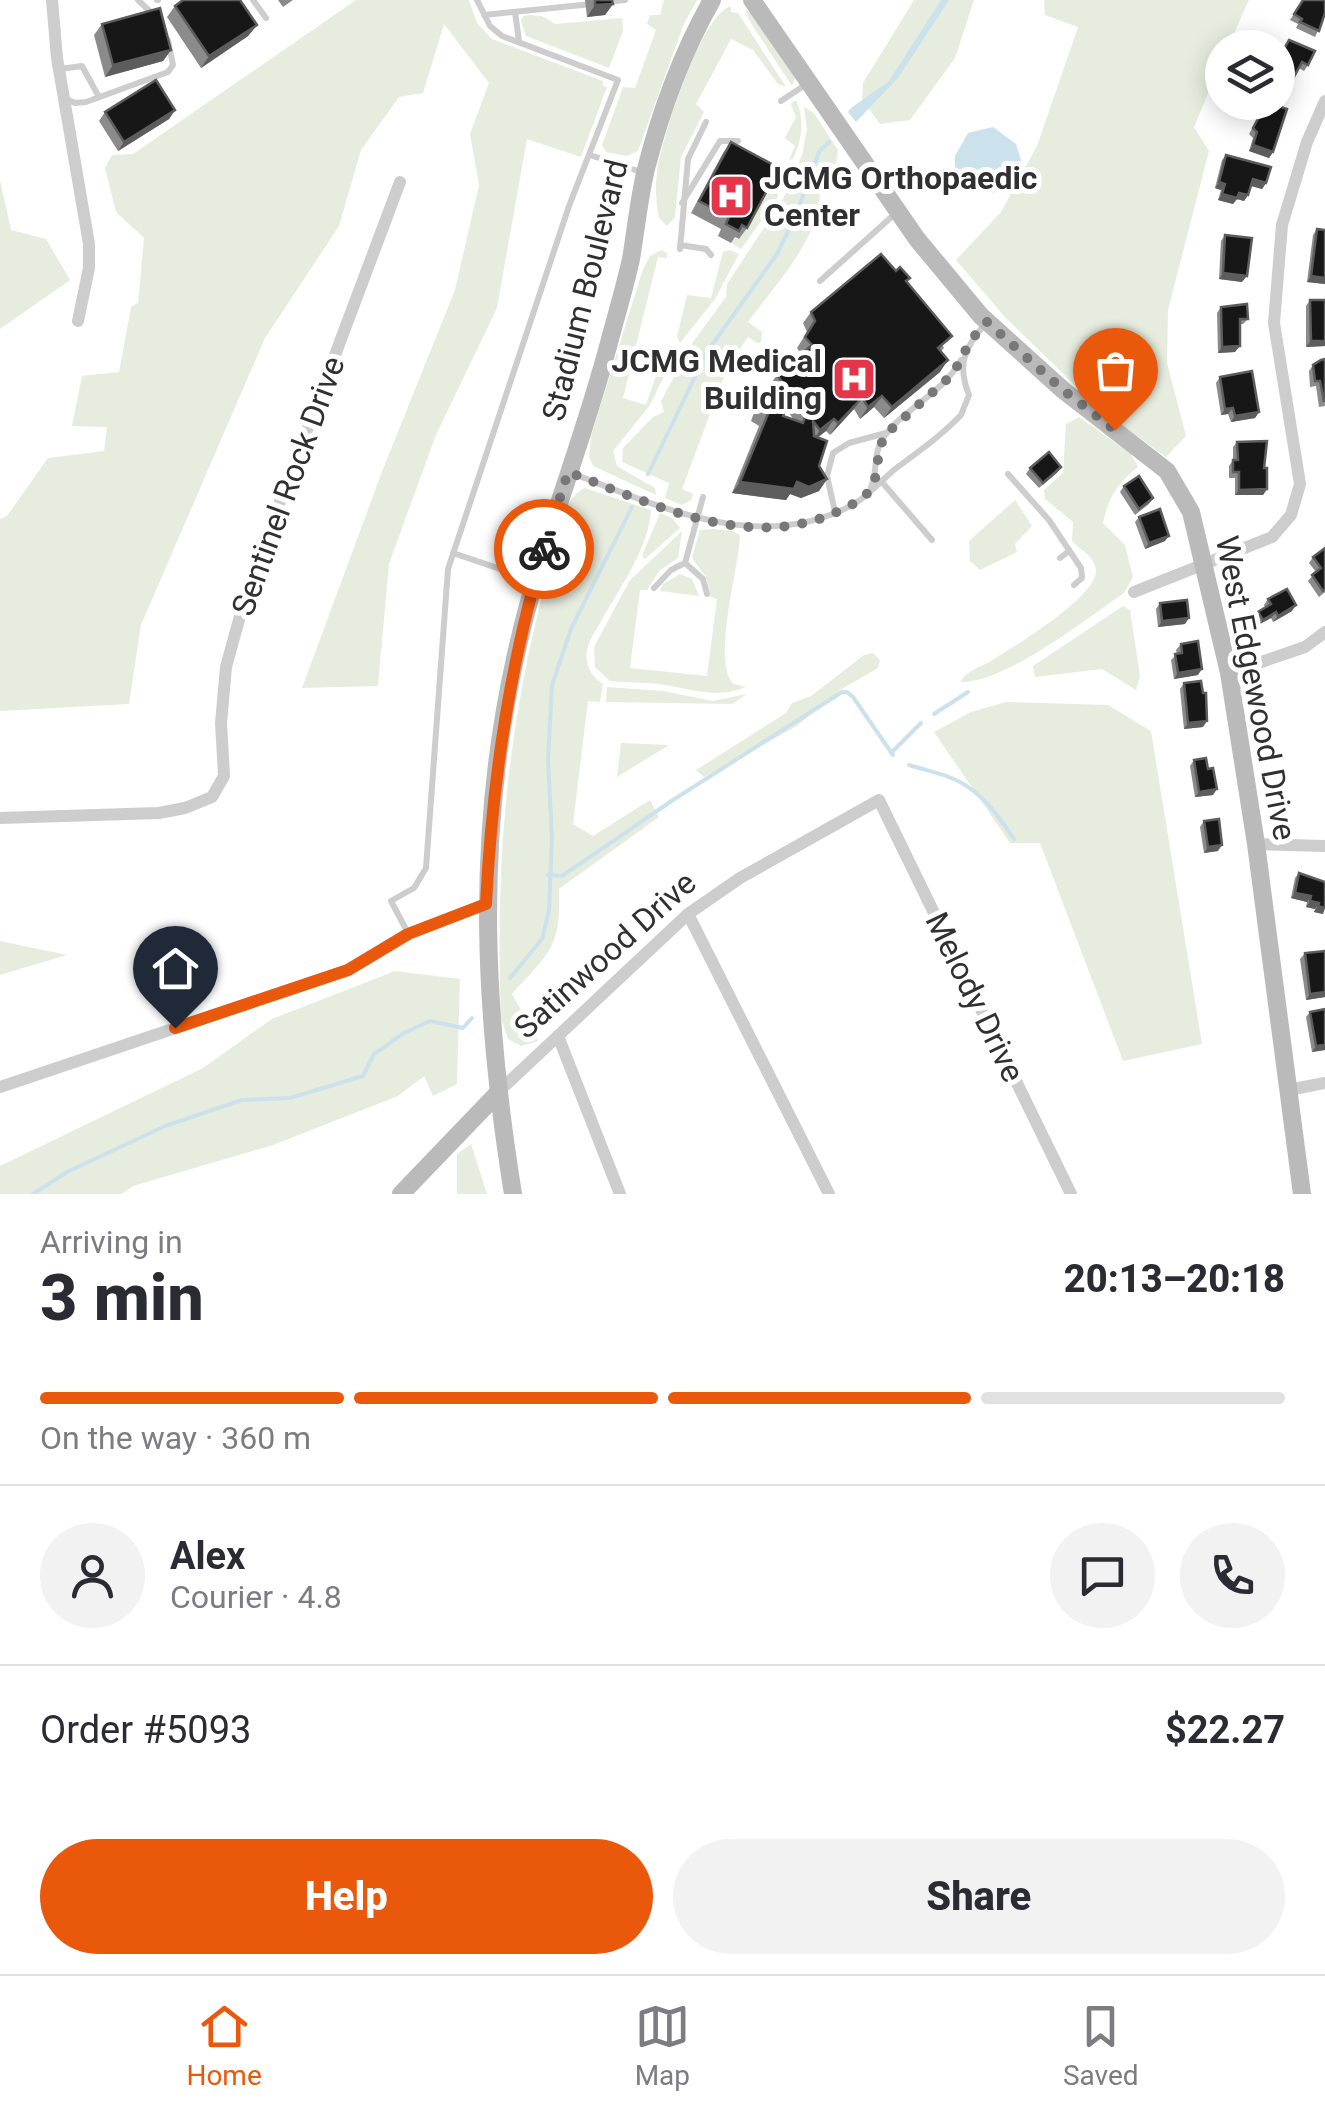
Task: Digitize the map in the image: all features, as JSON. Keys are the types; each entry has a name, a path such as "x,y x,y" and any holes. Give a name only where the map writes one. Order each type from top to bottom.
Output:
{"street":[{"path":"52,0 59,69 89,244 89,268 78,321"},
{"name":"Stadium Boulevard","path":"514,1194 497,1094 488,988 486,904 500,735 535,581 602,370 630,265 645,173 665,100 712,0"},
{"name":"West Edgewood Drive","path":"752,0 898,212 987,322 1063,390 1168,471 1192,512 1229,673 1256,844 1302,1194"},
{"path":"1134,592 1272,538 1291,514 1300,484 1274,323 1282,226 1307,142 1325,101"},
{"name":"Sentinel Rock Drive","path":"0,818 159,813 212,797 224,776 221,723 226,667 248,587 400,182"},
{"path":"1229,673 1304,647 1325,632"},
{"name":"Satinwood Drive","path":"401,1194 497,1094 688,914 740,878 879,800"},
{"name":"Melody Drive","path":"879,800 1071,1194"},
{"path":"1256,844 1325,846"},
{"path":"0,1087 348,970 408,934 486,904"},
{"path":"688,914 829,1194"},
{"path":"558,1036 620,1194"},
{"path":"1288,1090 1325,1083"}],"lane":[{"path":"138,0 161,24"},
{"path":"254,0 266,18"},
{"path":"408,934 391,901 414,888 426,868 448,569 569,206 618,80 502,36 490,26 477,0"},
{"path":"484,15 625,0"},
{"path":"515,12 519,42"},
{"path":"65,99 75,103 99,97 168,72 173,65 166,33"},
{"path":"59,69 82,66 99,97"},
{"path":"781,101 808,82"},
{"path":"706,122 688,159 680,247 706,249 711,255"},
{"path":"682,204 720,141 738,141"},
{"path":"590,155 645,173"},
{"path":"820,282 898,212"},
{"path":"868,492 876,474 878,445 943,385 987,322"},
{"path":"961,360 963,381 977,404"},
{"path":"568,472 696,518 748,528 791,525 857,502 949,427 969,396"},
{"path":"835,512 827,476 833,453 850,443 887,433"},
{"path":"1008,474 1070,551 1083,573 1074,585"},
{"path":"881,480 932,540"},
{"path":"684,564 703,497"},
{"path":"1060,558 1070,551"},
{"path":"453,553 535,581"},
{"path":"654,588 671,570 684,564"},
{"path":"684,564 702,579 707,594"}],"green space":[{"path":"356,0 469,0 477,23 492,39 603,81 607,87 581,157 527,139 497,308 436,435 389,564 378,686 302,688 455,290 479,185 470,134 489,83 444,24 423,93 399,97 361,150 339,226 265,338 141,625 129,704 0,711 0,519 7,516 48,458 104,451 107,427 72,426 82,376 119,372 131,307 138,303 144,238 116,212 105,168 112,155 133,154"},
{"path":"664,0 697,0 683,26 638,151 627,156 606,152 602,145 623,87 635,88 656,30 647,24 650,15 660,15"},
{"path":"914,0 974,0 955,58 910,120 880,124 862,99 863,83"},
{"path":"1044,0 1249,0 1236,30 1205,30 1205,101 1194,127 1209,151 1168,310 1167,363 1186,436 1166,457 1097,407 1004,316 956,260 1001,212 1037,146 1078,27 1045,15"},
{"path":"731,6 731,12 738,13 786,87 778,84 753,50 731,39 696,104 704,112 681,157 675,217 667,226 659,218 656,189 666,133 695,54 719,14"},
{"path":"745,9 795,78 792,86 749,20"},
{"path":"523,16 542,16 555,24 622,18 623,31 609,68 526,36 521,21"},
{"path":"796,100 801,130 796,152 789,160 795,146 785,138 796,117 791,104"},
{"path":"804,107 814,113 838,150 835,172 820,190 819,207 805,242 748,322 762,332 761,342 748,337 728,366 682,489 693,494 682,505 665,498 669,483 622,462 623,448 653,417 664,412 661,401 693,342 726,297 727,284 783,199 802,155 807,129"},
{"path":"771,179 778,184 778,196 741,249 731,243 734,237 738,239"},
{"path":"0,180 11,230 46,239 70,280 0,329"},
{"path":"661,250 667,258 658,257 623,398 646,405 666,347 677,350 650,405 613,451 617,466 655,488 656,495 593,466 589,457 591,436 643,269 650,256"},
{"path":"723,252 739,254 715,299 680,343 677,337 687,295 711,298"},
{"path":"1079,417 1130,453 1138,467 1115,492 1103,523 1125,545 1133,577 1124,593 1021,662 978,680 960,682 1052,620 1093,581 1093,561 1072,541 1073,522 1045,499 1044,490 1063,473 1066,424"},
{"path":"585,488 651,510 639,554 588,647 588,666 603,684 600,702 588,701 573,824 593,836 650,800 659,817 559,889 555,937 536,968 512,994 538,1041 521,1046 508,1039 501,1018 500,902 507,792 523,683 557,536 570,502"},
{"path":"1015,500 1032,526 1015,544 1017,552 980,570 970,561 969,541"},
{"path":"660,513 672,518 680,528 645,559 642,556"},
{"path":"700,530 734,531 740,536 725,657 734,684 746,687 713,693 610,681 595,667 594,647 630,580 682,531 678,558 660,570 647,590 640,590 630,668 707,676 717,599 711,597 706,577 692,558"},
{"path":"680,574 692,579 699,596 660,591 663,584"},
{"path":"1123,606 1130,610 1140,676 1136,690 1102,669 1035,677 1033,666"},
{"path":"873,653 880,660 878,668 840,690 797,726 704,777 696,770 786,713 792,703 811,696 864,655"},
{"path":"607,687 663,691 713,701 747,694 732,704 606,702"},
{"path":"1006,702 1108,705 1151,731 1202,1044 1123,1061 1040,843 1010,843 934,732 971,712"},
{"path":"621,743 669,745 617,777"},
{"path":"0,941 67,955 0,975"},
{"path":"395,971 460,979 457,1084 433,1096 424,1076 398,1096 273,1145 133,1186 122,1194 0,1194 0,1166 203,1068 272,1019"},
{"path":"471,1144 487,1194 457,1194 457,1154"}],"water":[{"path":"941,0 949,0 898,78 856,122 848,112 889,81"},
{"path":"993,127 1016,144 1021,160 994,193 975,191 955,180 955,156 968,133"}],"building":[{"path":"183,0 240,0 257,25 209,56 175,6"},
{"path":"595,0 612,0 613,4 595,5"},
{"path":"1303,0 1325,0 1319,31 1300,22 1302,19 1294,14"},
{"path":"160,8 171,50 113,65 102,24"},
{"path":"1295,43 1315,51 1308,65 1302,62 1295,75"},
{"path":"156,80 175,110 124,142 105,112"},
{"path":"1257,120 1283,120 1273,152 1253,145 1257,132 1253,128"},
{"name":"JCMG Orthopaedic Center","path":"731,142 779,168 747,228 742,225 739,231 726,224 729,217 699,201"},
{"path":"1226,155 1271,167 1266,183 1253,179 1248,195 1239,193 1237,198 1222,194 1225,184 1219,182"},
{"path":"1317,229 1325,230 1325,278 1311,276"},
{"path":"1225,235 1252,238 1247,276 1223,273"},
{"name":"JCMG Medical Building","path":"881,254 896,271 900,267 910,278 906,281 952,336 938,348 948,360 892,407 882,396 868,407 862,398 838,423 834,419 820,430 813,421 814,436 827,441 819,466 827,479 809,487 797,482 794,489 740,482 768,414 759,409 768,388 790,397 783,416 803,423 806,414 777,375 812,345 805,337 815,321 811,312"},
{"path":"1310,300 1325,300 1325,341 1311,341"},
{"path":"1247,304 1248,319 1240,319 1240,346 1222,347 1221,307"},
{"path":"1325,359 1325,401 1324,401 1313,365"},
{"path":"1252,371 1259,412 1235,416 1233,408 1225,409 1220,377"},
{"path":"1267,441 1267,489 1239,490 1239,472 1233,472 1233,460 1238,460 1237,442"},
{"path":"1049,452 1061,467 1043,483 1030,468"},
{"path":"1139,476 1153,498 1139,509 1124,486"},
{"path":"1160,509 1169,536 1149,543 1139,517"},
{"path":"1325,548 1323,591 1312,575 1321,568 1313,557"},
{"path":"1287,589 1296,605 1263,620 1258,612 1271,604 1268,599"},
{"path":"1187,600 1189,618 1162,621 1160,603"},
{"path":"1198,641 1202,669 1178,673 1175,654 1182,653 1181,644"},
{"path":"1201,681 1206,693 1207,721 1188,723 1184,683"},
{"path":"1206,758 1208,769 1213,768 1217,789 1199,792 1194,760"},
{"path":"1219,819 1222,845 1208,847 1204,821"},
{"path":"1299,873 1325,882 1325,908 1310,901 1311,896 1295,893"},
{"path":"1325,951 1325,992 1310,994 1305,953"},
{"path":"1325,1009 1325,1045 1316,1046 1310,1012"}],"waterway":[{"path":"648,474 707,352 777,254 819,152 829,142"},
{"path":"510,978 542,939 549,911 552,838 548,760 552,685 571,629 632,507"},
{"path":"548,875 562,876 842,692 853,697 893,755"},
{"path":"934,714 968,692"},
{"path":"891,753 921,723"},
{"path":"909,765 945,775 974,791 1014,839"},
{"path":"33,1194 67,1172 165,1126 242,1100 290,1098 363,1076 374,1054 404,1033 430,1021 463,1028 472,1018"}],"way so far":[{"path":"544,549 568,472 702,520 748,528 791,525 826,516 857,502 873,483 878,445 953,374 971,340 987,322 1115,430"}],"place":[{"name":"JCMG Orthopaedic Center","path":"731,196"},
{"name":"JCMG Medical Building","path":"854,379"}],"route":[{"path":"175,1028 348,970 408,934 486,904 500,735 515,658 544,549"}]}
